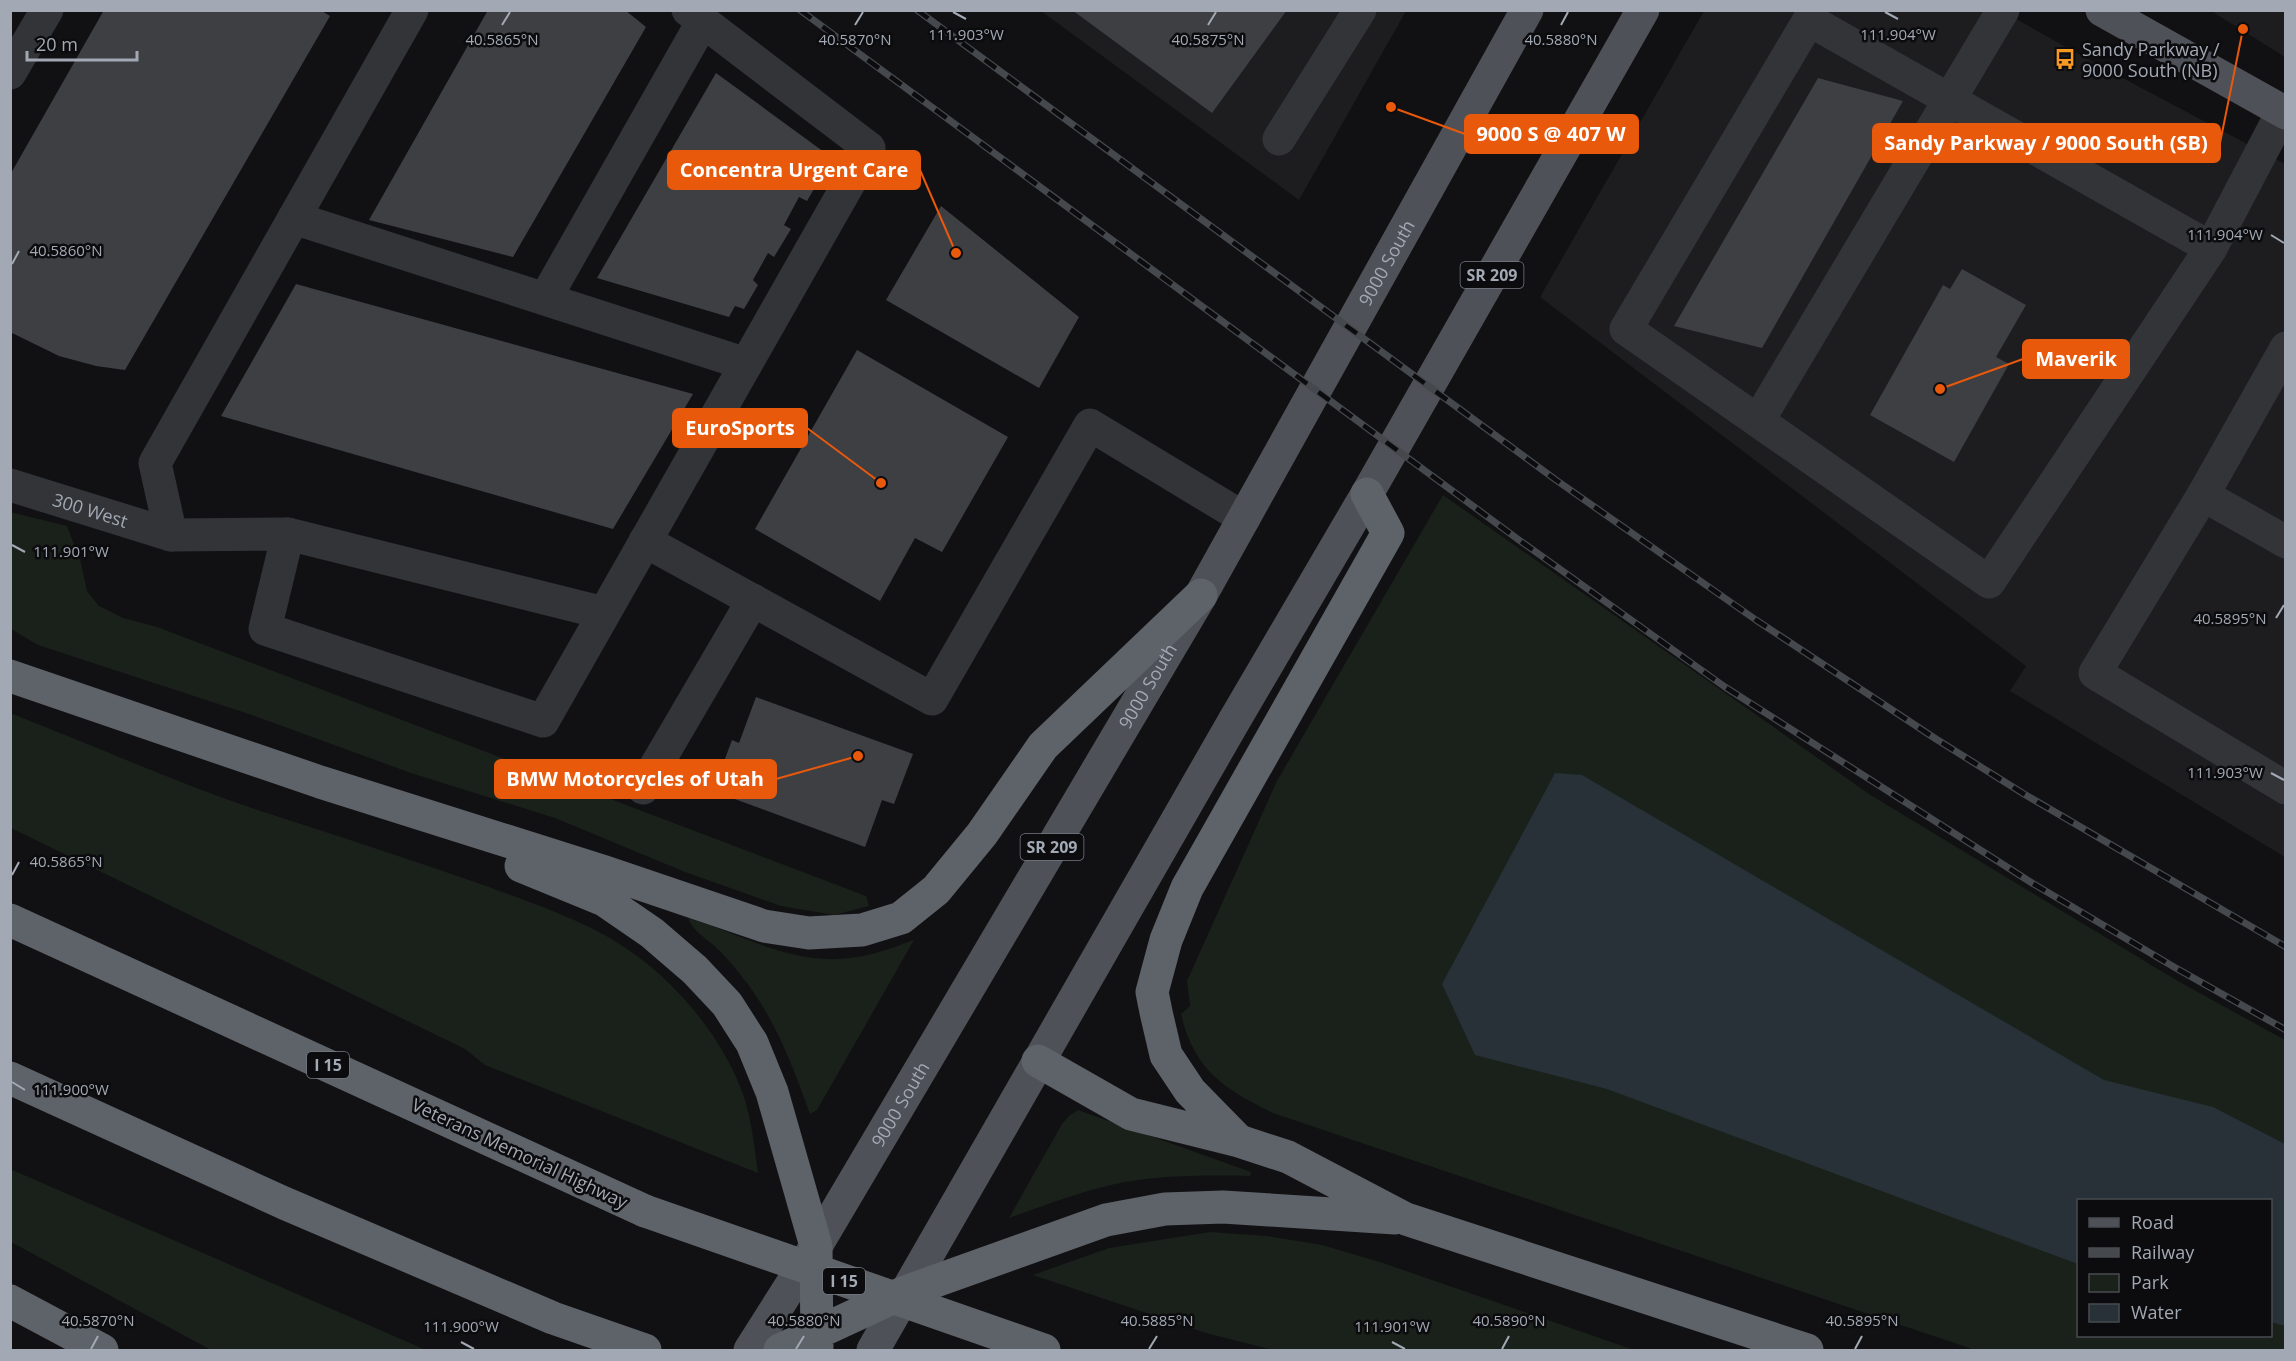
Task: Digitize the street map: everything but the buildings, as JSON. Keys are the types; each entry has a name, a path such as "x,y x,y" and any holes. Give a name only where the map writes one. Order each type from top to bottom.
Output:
{"highway":[{"path":"1239,1141 1190,1091 1166,1055 1152,992 1166,940 1187,888 1388,533 1367,494"},
{"path":"10,676 320,782 605,872 764,926 809,933 862,930 902,918 936,890 982,834 1043,746 1201,595"},
{"path":"320,782 604,900 652,933 695,970 727,1004 752,1043 772,1092 816,1246 816,1342"},
{"name":"Veterans Memorial Highway","path":"10,920 645,1211 1044,1350"},
{"path":"1038,1061 1131,1114 1239,1141 1288,1157 1406,1218 1807,1350"},
{"path":"10,1078 284,1203 554,1318 645,1350"},
{"path":"780,1350 816,1342 905,1292 1106,1220 1165,1209 1223,1207 1406,1218"},
{"path":"10,1301 102,1350"}],"main road":[{"name":"9000 South","path":"750,1350 816,1246 1201,595 1527,10"},
{"name":"SR 209","path":"873,1350 1367,494 1642,10"},
{"path":"2102,10 2284,112"}],"street":[{"path":"10,73 47,10"},
{"path":"171,535 155,463 412,10"},
{"path":"1279,139 1360,10"},
{"path":"1758,421 2003,10"},
{"path":"288,534 265,629 543,721 869,148 696,16 545,299"},
{"path":"2211,248 1809,20 1626,329 1989,582 2211,248 2284,112"},
{"path":"294,218 746,364"},
{"path":"2286,348 2203,495 2095,673 2286,788"},
{"path":"645,540 932,699 1090,425 1244,518"},
{"name":"300 West","path":"10,484 171,535 288,534 604,613"},
{"path":"2203,495 2286,542"},
{"path":"643,788 753,600"}],"shaded area":[{"path":"1041,11 1406,11 1299,200"},
{"path":"1704,11 2002,11 2098,65 2285,164 2285,857 2010,691 2026,666 1540,297"},
{"path":"2211,11 2285,11 2285,57"}],"green space":[{"path":"1443,495 1869,794 2176,980 2285,1040 2285,1350 1975,1350 1273,1113 1226,1086 1203,1064 1194,1050 1181,1014 1190,1006 1187,981 1277,781"},
{"path":"10,512 67,526 81,563 87,591 99,606 123,618 157,627 866,896 869,906 834,915 781,906 685,872 555,818 411,773 252,715 38,645 11,629"},
{"path":"10,713 235,802 527,901 565,916 620,944 668,982 697,1014 722,1049 744,1096 752,1129 758,1173 485,1065 465,1049 11,828"},
{"path":"688,918 780,951 818,959 858,957 914,940 817,1110 810,1114 782,1043 754,993 729,960 697,932"},
{"path":"1078,1110 1251,1172 1250,1176 1180,1176 1145,1179 1086,1192 1009,1218 1062,1124"},
{"path":"10,1169 426,1350 211,1350 11,1242"},
{"path":"1210,1232 1267,1236 1322,1245 1383,1263 1634,1350 1273,1350 1206,1333 1033,1275 1109,1248"}],"water":[{"path":"1555,773 1582,775 2104,1080 2213,1107 2285,1144 2285,1326 2272,1322 2272,1199 2077,1199 2077,1264 1607,1089 1475,1055 1442,984"}],"railway":[{"path":"800,10 1519,540 1725,687 2032,883 2286,1030"},
{"path":"917,10 1556,480 1756,620 2024,794 2286,947"}],"place":[{"name":"Sandy Parkway / 9000 South (SB)","path":"2243,29"},
{"name":"Sandy Parkway / 9000 South (NB)","path":"2065,59"},
{"name":"9000 S @ 407 W","path":"1391,107"},
{"name":"Concentra Urgent Care","path":"956,253"},
{"name":"Maverik","path":"1940,389"},
{"name":"EuroSports","path":"881,483"},
{"name":"BMW Motorcycles of Utah","path":"858,756"}]}
